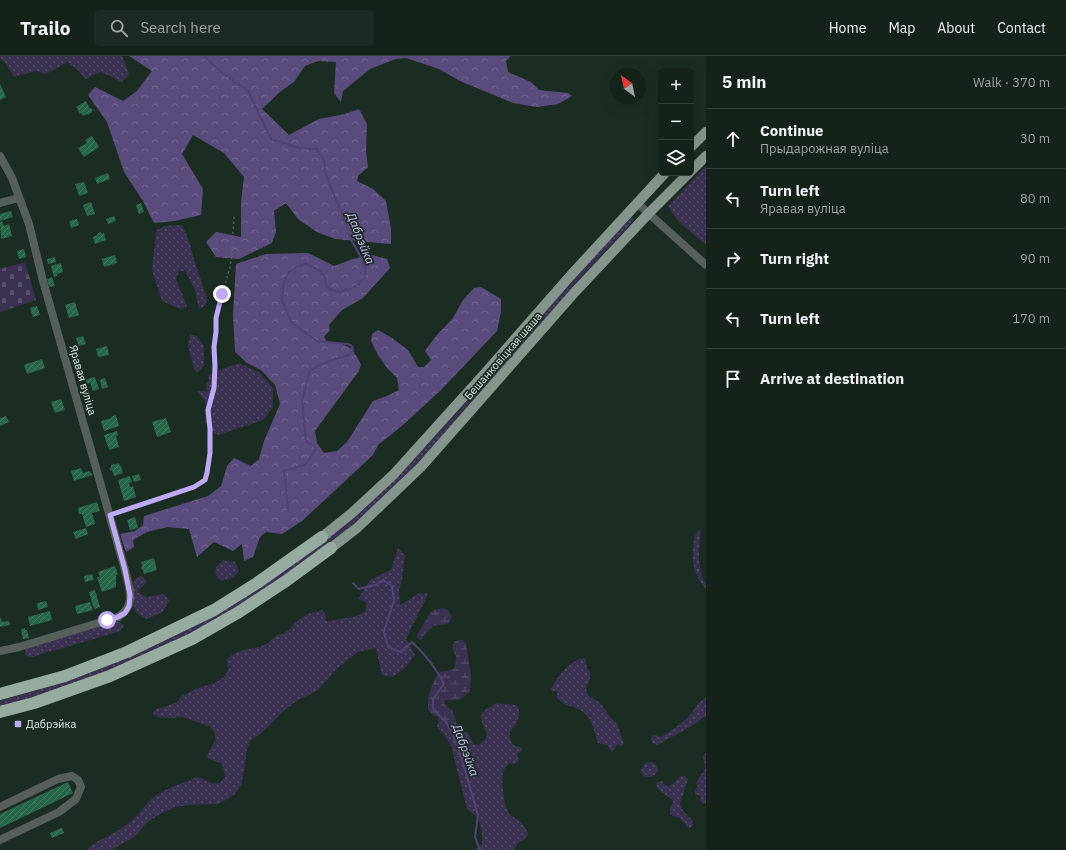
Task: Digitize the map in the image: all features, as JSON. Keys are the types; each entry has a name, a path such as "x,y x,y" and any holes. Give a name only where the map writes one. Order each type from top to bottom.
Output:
{"highway":[{"path":"0,694 66,676 127,652 161,636 214,610 257,583 322,537"},
{"path":"0,712 34,703 110,676 192,639 239,612 286,581 331,548"}],"main road":[{"path":"694,144 706,132"},
{"path":"694,168 706,156"},
{"name":"Бешанковіцкая шаша","path":"322,537 352,513 393,474 486,372 571,275 662,176"},
{"name":"Бешанковіцкая шаша","path":"331,548 357,528 421,467 575,292 686,176"}],"street":[{"name":"Яравая вуліца","path":"0,156 12,178 25,210 45,288 110,515 125,570 130,595 129,606 125,613 118,617 19,647 0,651"},
{"path":"0,203 19,198"},
{"path":"637,203 706,265"},
{"path":"0,807 58,779 72,776 78,780 81,787 76,799 59,812 0,840"}],"path":[{"path":"110,515 194,487 205,480 210,453 208,410 214,388 216,318 230,267 234,215"}],"green space":[{"path":"0,56 122,56 129,74 122,82 101,72 85,79 78,70 67,62 46,74 36,71 14,77"},
{"path":"129,56 511,56 506,61 508,72 531,82 539,90 568,93 572,96 558,104 537,107 513,103 460,81 439,69 406,58 396,59 370,69 343,91 341,102 334,93 336,62 318,61 305,66 294,82 280,92 262,109 289,135 319,119 345,114 359,109 367,124 366,151 368,167 358,176 357,181 373,189 386,201 391,229 391,244 335,239 317,232 298,219 286,203 274,211 276,232 272,243 239,259 216,257 206,242 216,232 241,237 241,202 244,177 224,153 193,135 182,154 203,189 201,215 175,221 154,223 143,201 124,172 107,122 88,95 95,87 123,101 137,91 152,71"},
{"path":"706,166 706,245 677,220 668,206"},
{"path":"631,216 634,220 576,283 421,460 374,506 345,531 288,574 201,629 92,678 31,699 0,707 0,701 80,677 116,662 219,612 407,466 454,416 555,300"},
{"path":"182,225 189,241 207,299 205,306 199,309 195,290 185,271 179,271 176,279 187,306 182,309 162,301 152,270 156,231 164,226"},
{"path":"308,253 334,266 353,259 372,255 387,259 390,268 363,298 342,310 329,325 330,330 324,337 327,342 340,343 352,349 361,364 359,371 315,431 317,443 324,453 337,451 347,442 373,401 399,390 397,378 387,368 371,341 372,334 378,330 392,338 408,350 418,367 424,367 431,360 425,351 436,336 453,318 463,300 474,288 481,287 501,299 501,312 497,331 441,390 403,425 378,445 373,455 302,521 282,534 266,532 260,537 253,557 244,561 242,544 233,551 214,542 197,557 189,529 167,527 147,532 133,540 134,547 126,552 120,534 135,531 143,525 144,516 208,496 221,486 227,466 234,458 251,466 259,459 264,441 280,404 275,385 261,370 247,363 235,352 233,315 236,264 266,254"},
{"path":"25,262 36,300 0,312 0,269"},
{"path":"190,334 197,336 204,346 204,366 197,373 194,369 188,345"},
{"path":"239,363 260,373 273,388 273,407 263,420 218,435 210,429 207,424 205,414 207,406 204,399 197,392 207,391 206,384 209,381 208,377 210,374"},
{"path":"700,529 699,562 702,578 706,583 706,590 696,574 693,563 694,542 696,534"},
{"path":"398,548 405,555 399,590 400,605 420,593 428,594 406,639 415,655 405,668 393,677 382,675 376,648 358,652 339,667 318,690 295,702 282,712 260,734 251,740 247,748 241,785 234,795 217,804 176,807 160,814 145,824 136,836 111,850 88,850 90,846 130,822 150,800 158,794 198,777 214,784 221,782 225,777 221,763 207,758 207,755 215,741 215,733 211,727 183,717 157,717 153,713 156,709 177,702 182,696 196,689 217,682 225,676 228,669 227,661 229,657 235,653 260,647 268,643 277,635 283,634 289,630 298,620 308,614 322,610 325,613 326,621 354,617 365,612 367,603 358,599 370,580 391,570"},
{"path":"223,560 235,562 239,572 230,579 221,581 215,574 216,567"},
{"path":"142,576 147,582 138,591 141,594 150,597 164,594 169,600 163,612 147,619 136,613 132,592 135,579"},
{"path":"442,608 448,610 452,617 449,623 433,626 424,635 422,640 418,639 417,635 431,611"},
{"path":"120,622 124,625 121,631 32,657 25,654 27,648"},
{"path":"462,640 466,643 471,676 470,691 459,700 445,700 444,704 452,710 456,719 458,745 453,740 439,718 428,710 428,697 435,678 440,672 455,668 456,657 453,645 455,641"},
{"path":"585,658 587,668 590,673 590,679 586,689 588,695 600,703 612,719 617,723 624,744 621,746 617,744 615,749 611,752 608,745 598,743 591,722 585,714 581,710 562,702 557,698 556,690 553,692 551,689 569,665"},
{"path":"706,698 706,717 703,717 695,724 657,745 652,743 651,739 653,735 661,737 675,728 692,713 699,702"},
{"path":"497,703 516,705 519,709 518,719 510,732 510,736 513,745 522,748 522,751 517,753 519,761 515,764 510,763 505,768 502,777 505,802 509,813 525,827 528,834 525,839 519,842 514,850 475,850 482,844 480,825 475,815 467,809 451,746 437,726 439,718 453,740 458,744 458,731 467,732 474,744 479,745 485,739 487,734 482,723 481,716 485,710"},
{"path":"706,753 706,803 703,804 700,800 701,797 699,795 695,795 695,791 698,786 696,783 705,769 703,756"},
{"path":"648,762 655,763 658,769 656,774 650,777 643,776 641,771 644,764"},
{"path":"681,776 685,776 688,779 680,804 683,811 693,821 693,826 689,829 680,818 670,814 670,808 673,803 672,799 661,792 656,786 657,782 662,781 665,786 670,786"}],"building":[{"path":"0,84 6,97 0,100"},
{"path":"86,101 90,109 91,108 93,111 88,115 83,116 76,107"},
{"path":"92,136 99,147 84,157 78,148 87,143 85,140"},
{"path":"108,173 110,179 97,184 95,178"},
{"path":"84,182 88,193 79,196 75,184"},
{"path":"91,202 95,214 87,216 83,205"},
{"path":"141,203 144,212 139,214 136,205"},
{"path":"11,211 13,217 0,221 0,214"},
{"path":"114,216 116,221 108,224 106,219"},
{"path":"77,219 79,225 71,228 69,221"},
{"path":"2,221 4,226 9,224 12,236 1,239 0,222"},
{"path":"101,232 102,234 104,233 106,240 95,244 93,237"},
{"path":"24,249 26,257 19,259 17,251"},
{"path":"115,255 117,263 104,267 102,259"},
{"path":"55,257 56,262 48,264 47,259"},
{"path":"61,263 63,272 54,277 51,266"},
{"path":"52,277 55,286 49,287 47,279"},
{"path":"75,302 79,315 69,318 65,305"},
{"path":"37,306 40,315 33,317 30,308"},
{"path":"83,336 86,344 79,346 76,338"},
{"path":"107,346 109,355 98,357 96,349"},
{"path":"42,359 45,368 27,374 24,365"},
{"path":"95,377 99,389 93,391 90,383 87,384 85,380"},
{"path":"105,378 108,387 102,389 100,380"},
{"path":"88,389 90,395 85,396 86,399 84,400 81,391"},
{"path":"61,399 65,410 55,413 51,402"},
{"path":"116,415 119,426 104,431 101,421 112,418 111,417"},
{"path":"6,416 9,422 0,426 0,418"},
{"path":"166,418 171,432 157,437 152,422"},
{"path":"117,431 118,436 116,436 119,447 109,450 104,435"},
{"path":"119,463 123,473 114,476 112,470 110,471 111,465"},
{"path":"81,468 83,473 90,471 92,475 74,481 71,471"},
{"path":"139,474 141,480 134,482 132,476"},
{"path":"130,476 132,482 129,483 130,487 133,486 136,497 124,501 118,480"},
{"path":"97,502 100,511 92,513 95,524 86,527 82,514 79,514 78,508"},
{"path":"135,517 138,528 130,530 127,520"},
{"path":"86,528 88,534 76,539 73,532"},
{"path":"154,558 157,570 144,574 141,562"},
{"path":"115,566 118,574 116,575 116,587 102,592 97,577 100,577 98,572"},
{"path":"92,574 94,580 85,582 84,576"},
{"path":"95,590 100,607 94,609 89,592"},
{"path":"46,601 48,607 38,610 37,603"},
{"path":"90,602 93,610 77,614 75,606"},
{"path":"50,611 52,620 30,626 28,617"},
{"path":"0,617 2,622 9,621 10,625 0,627"},
{"path":"25,628 29,638 23,639 21,629"},
{"path":"68,782 73,793 0,828 0,814"},
{"path":"62,828 64,833 52,838 50,833"}],"waterway":[{"name":"Дабрэйка","path":"204,56 221,72 248,91 271,139 299,148 317,149 324,160 325,171 351,240 361,257 365,268 365,273 360,283 343,291 332,290 329,288 326,284 324,275 306,264 296,267 288,273 283,286 282,301 292,323 317,341 348,344 352,346 353,350 346,356 332,360 310,370 302,401 306,441 317,448 305,465 284,471 288,511"},
{"name":"Дабрэйка","path":"353,583 359,589 375,585 383,580 392,586 394,600 384,632 388,647 401,652 412,642 430,662 444,684 433,699 433,709 446,722 454,737 463,763 478,815 475,837 480,850"}],"place":[{"name":"Дабрэйка","path":"18,724"}],"route":[{"path":"107,620 125,613 129,606 130,595 125,570 110,515 194,487 205,480 210,453 208,410 214,388 216,318 222,294"}]}
